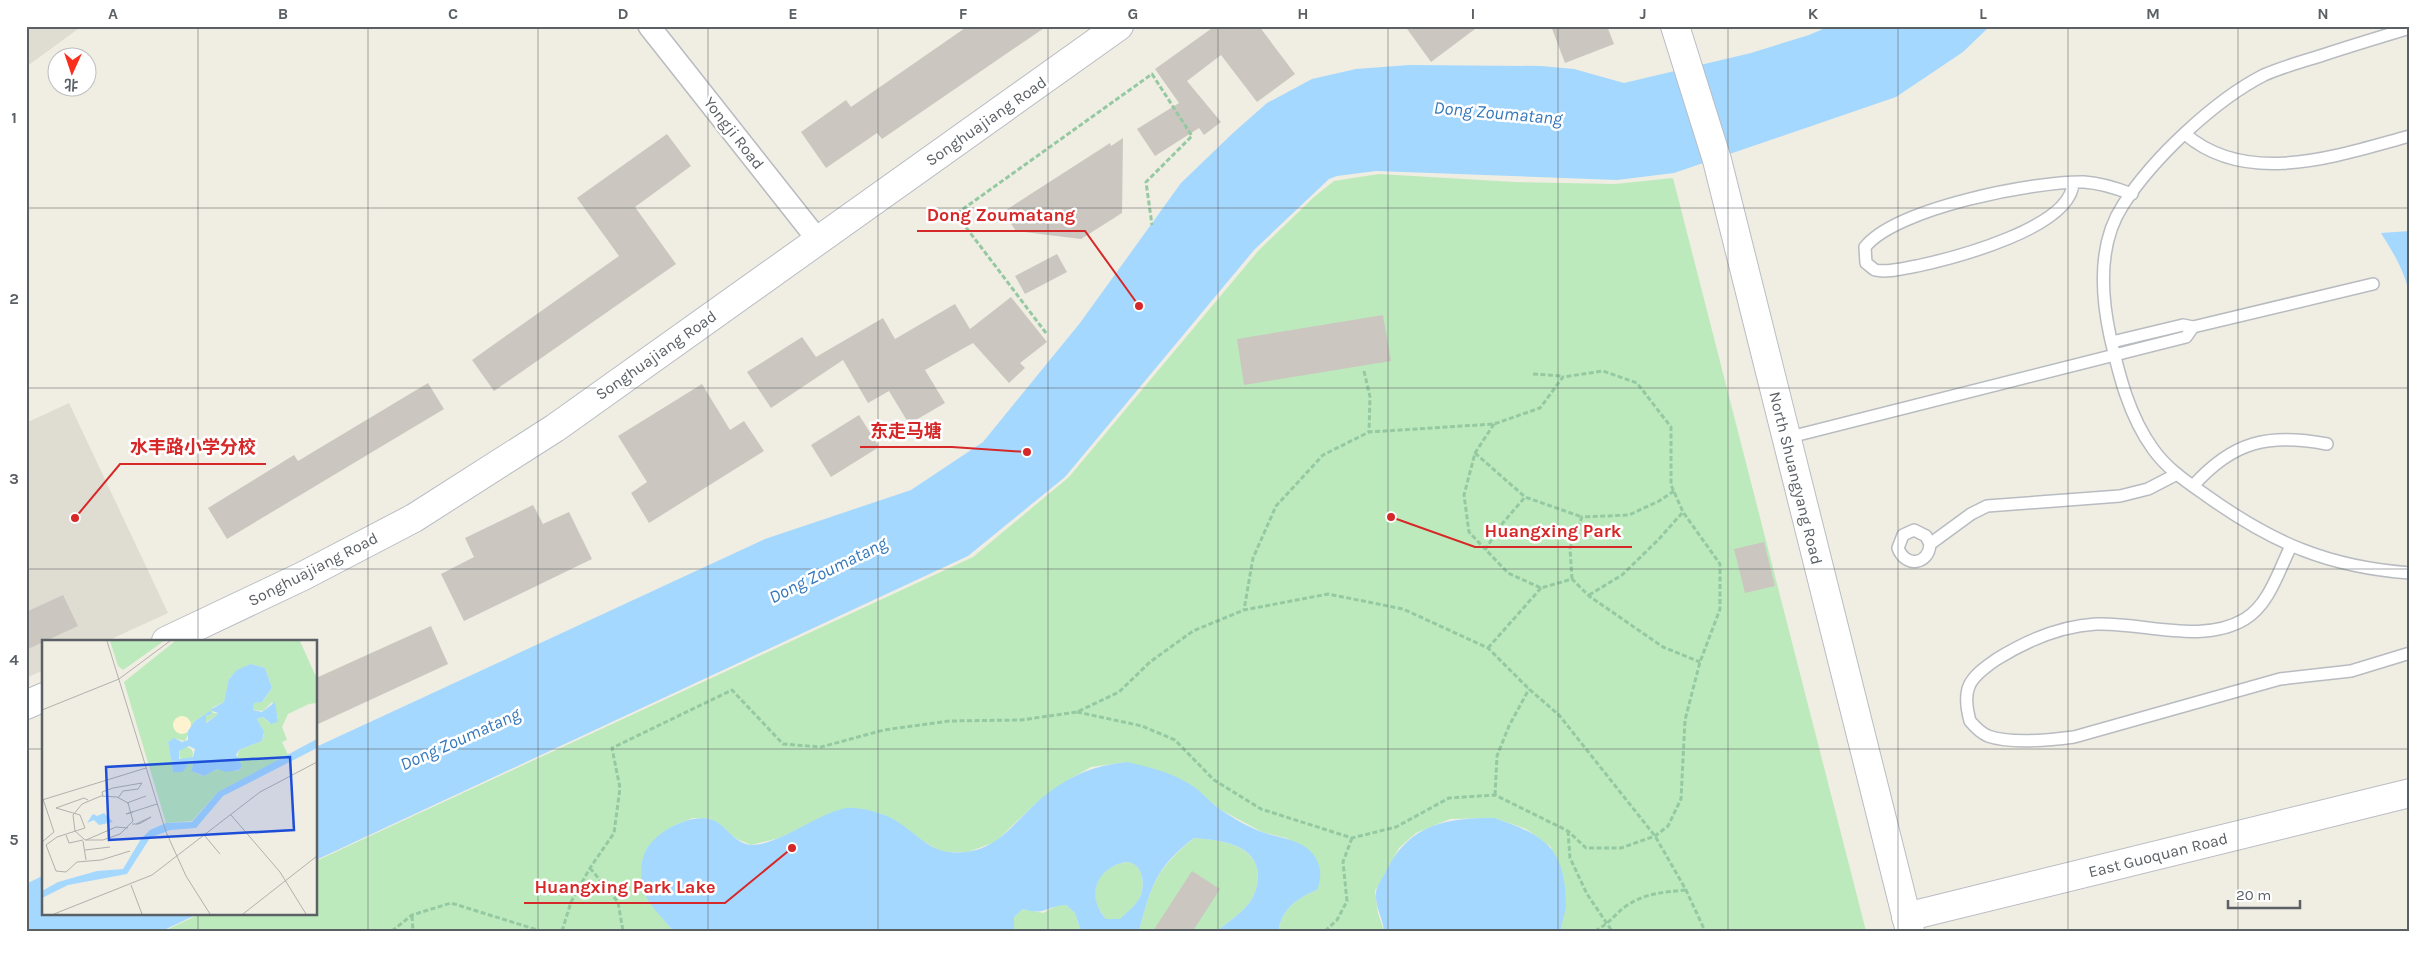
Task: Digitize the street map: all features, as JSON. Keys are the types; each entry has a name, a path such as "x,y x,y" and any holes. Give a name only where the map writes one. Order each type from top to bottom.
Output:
{"street":[{"name":"Yongji Road","path":"650,26 818,240"},
{"name":"Songhuajiang Road","path":"168,640 303,576 414,518 554,428 1119,26"},
{"name":"North Shuangyang Road","path":"1676,26 1717,160 1908,924"},
{"path":"26,705 42,698"},
{"name":"East Guoquan Road","path":"1908,924 2410,793"}],"lane":[{"path":"2410,28 2265,75 2221,103 2184,134 2123,205 2112,226 2106,246 2104,299 2115,356 2128,398 2141,428 2153,448 2177,474 2235,516 2272,538 2310,555 2356,566 2410,573"},
{"path":"2184,134 2207,150 2222,156 2255,162 2282,163 2336,156 2410,136"},
{"path":"2073,183 2070,197 2042,222 2003,242 1949,260 1900,269 1883,271 1873,269 1866,263 1865,247 1873,237 1887,228 1923,214 2004,190 2054,183 2073,183 2105,185 2132,194"},
{"path":"2112,342 2183,325 2193,327 2374,284"},
{"path":"1786,438 2186,337 2193,327"},
{"path":"2193,486 2211,467 2227,456 2254,443 2274,439 2298,438 2327,444"},
{"path":"1930,544 1971,514 1987,506 2120,496 2148,489 2177,474"},
{"path":"2290,546 2264,601 2254,613 2226,628 2184,632 2097,624 2072,628 2020,644 1982,669 1970,681 1966,692 1966,707 1970,721 1983,732 1996,737 2051,740 2074,737 2280,679 2351,671 2410,653"}],"path":[{"path":"1046,333 956,214 1152,74 1192,136 1146,182 1152,224"},
{"path":"1364,371 1370,397 1369,432"},
{"path":"1077,712 1142,726 1175,740 1214,780 1261,809 1352,838 1396,827 1449,798 1495,795 1568,831 1586,848 1622,848 1655,836 1668,826 1681,799 1685,720 1700,662 1720,610 1720,564 1683,512 1671,485 1671,427 1637,383 1603,371 1563,376 1533,374"},
{"path":"1244,610 1253,558 1276,506 1323,455 1369,432 1494,424 1540,408 1563,376"},
{"path":"1494,424 1475,453 1464,495 1469,532 1508,573 1541,588"},
{"path":"1475,453 1525,497 1582,517 1629,514 1659,501 1674,491"},
{"path":"1485,550 1502,524 1525,497"},
{"path":"1589,596 1622,575 1659,540 1683,512"},
{"path":"1582,517 1570,548 1572,579 1589,596 1663,647 1700,662"},
{"path":"1488,648 1541,588 1572,579"},
{"path":"562,931 572,902 590,868 614,833 620,788 612,748 732,690 783,744 821,747 884,730 940,722 1021,720 1077,712 1118,692 1150,662 1193,631 1244,610 1328,594 1403,609 1488,648 1529,689 1559,715 1655,836 1686,890 1705,931"},
{"path":"1495,795 1497,756 1509,726 1529,689"},
{"path":"1568,831 1570,858 1587,894 1612,931"},
{"path":"1325,931 1337,920 1347,901 1343,862 1352,838"},
{"path":"590,868 618,902 623,931"},
{"path":"1595,931 1608,924 1625,907 1653,892 1686,890"},
{"path":"392,931 412,915 451,903 540,931"},
{"path":"412,915 413,931"}],"shaded area":[{"path":"26,26 82,26 52,48 48,48 48,51 26,67"},
{"path":"69,403 168,613 109,640 42,640 42,671 26,678 26,423"}],"green space":[{"path":"1379,174 1515,182 1615,184 1673,178 1866,931 1561,931 1551,847 1526,829 1495,818 1450,819 1416,833 1399,848 1375,891 1378,913 1384,931 1279,931 1283,917 1292,905 1304,896 1317,890 1312,853 1286,838 1262,832 1221,810 1189,784 1127,762 1091,767 1070,779 1034,805 995,842 968,852 942,852 919,839 896,821 882,814 871,812 817,821 779,838 751,845 737,839 711,819 693,818 675,825 642,884 651,903 673,931 164,931 200,914 318,914 318,860 973,557 1069,477 1259,250 1314,197 1334,181"},
{"path":"1194,838 1215,840 1236,846 1252,858 1257,867 1258,878 1251,900 1246,907 1217,931 1139,931 1147,901 1157,879 1171,859"},
{"path":"1127,862 1133,864 1140,871 1143,882 1141,894 1135,905 1120,920 1106,919 1096,901 1097,883 1108,869"},
{"path":"1058,905 1066,905 1075,913 1081,931 1014,931 1014,917 1023,909 1043,913"}],"water":[{"path":"1830,26 1990,26 1963,52 1896,97 1674,173 1617,180 1376,171 1337,176 1329,179 1254,250 1065,477 968,556 318,859 318,746 765,539 911,490 983,442 1080,323 1181,183 1267,103 1312,79 1356,69 1409,65 1541,66 1574,69 1624,83 1751,53 1809,35"},
{"path":"2410,231 2410,300 2403,273 2381,233"},
{"path":"1127,762 1181,779 1221,810 1251,828 1302,845 1313,854 1320,867 1320,881 1317,890 1304,896 1292,905 1280,923 1279,931 1217,931 1246,907 1251,900 1258,881 1257,867 1245,851 1236,846 1215,840 1194,838 1181,848 1163,868 1147,902 1139,931 1081,931 1075,913 1066,905 1041,911 1023,909 1014,917 1014,931 673,931 650,903 644,891 642,867 647,849 653,841 670,828 691,820 701,818 715,821 740,841 751,845 763,844 831,813 854,808 869,810 893,819 934,848 943,851 966,852 977,850 995,841 1033,806 1065,781 1088,771","holes":["1127,862 1133,864 1142,876 1143,882 1139,899 1120,919 1106,919 1096,901 1097,883 1108,869"]},
{"path":"1495,818 1539,838 1549,846 1556,856 1562,869 1565,885 1566,904 1561,931 1384,931 1376,898 1376,890 1387,869 1407,842 1432,826 1446,822 1461,819"},
{"path":"42,876 42,914 198,914 162,931 26,931 26,884"}],"building":[{"path":"968,26 1047,26 882,139 877,133 826,168 801,132 846,100 851,107"},
{"path":"1215,26 1259,26 1295,74 1257,102 1221,55 1187,81 1221,122 1204,135 1199,128 1155,156 1137,129 1179,103 1155,69"},
{"path":"1405,26 1479,26 1431,62"},
{"path":"1551,26 1607,26 1614,44 1565,63"},
{"path":"667,134 691,166 635,207 676,264 494,391 472,360 619,256 577,198"},
{"path":"1123,138 1122,213 1081,239 1016,231 1003,212 1110,143 1111,146"},
{"path":"1057,254 1067,272 1025,294 1015,276"},
{"path":"1011,297 1047,342 1020,363 1025,368 1009,383 973,343 925,370 945,403 909,424 889,391 868,403 843,360 771,408 747,372 802,337 816,357 883,318 895,339 955,304 970,329"},
{"path":"1383,315 1391,361 1244,385 1237,339"},
{"path":"428,383 444,409 227,539 208,508 294,455 298,461"},
{"path":"702,384 730,430 744,421 764,451 649,523 631,493 647,482 618,436"},
{"path":"859,415 879,447 831,477 811,445"},
{"path":"533,505 543,524 569,512 592,559 464,621 441,574 474,557 465,538"},
{"path":"1764,542 1775,586 1745,593 1734,549"},
{"path":"63,595 78,626 48,640 42,640 42,643 26,650 26,612"},
{"path":"431,626 448,664 318,724 318,677"},
{"path":"1192,871 1220,889 1193,931 1153,931"}],"place":[{"name":"Dong Zoumatang","path":"1139,306"},
{"name":"东走马塘","path":"1027,452"},
{"name":"Huangxing Park","path":"1391,517"},
{"name":"水丰路小学分校","path":"75,518"},
{"name":"Huangxing Park Lake","path":"792,848"}]}
